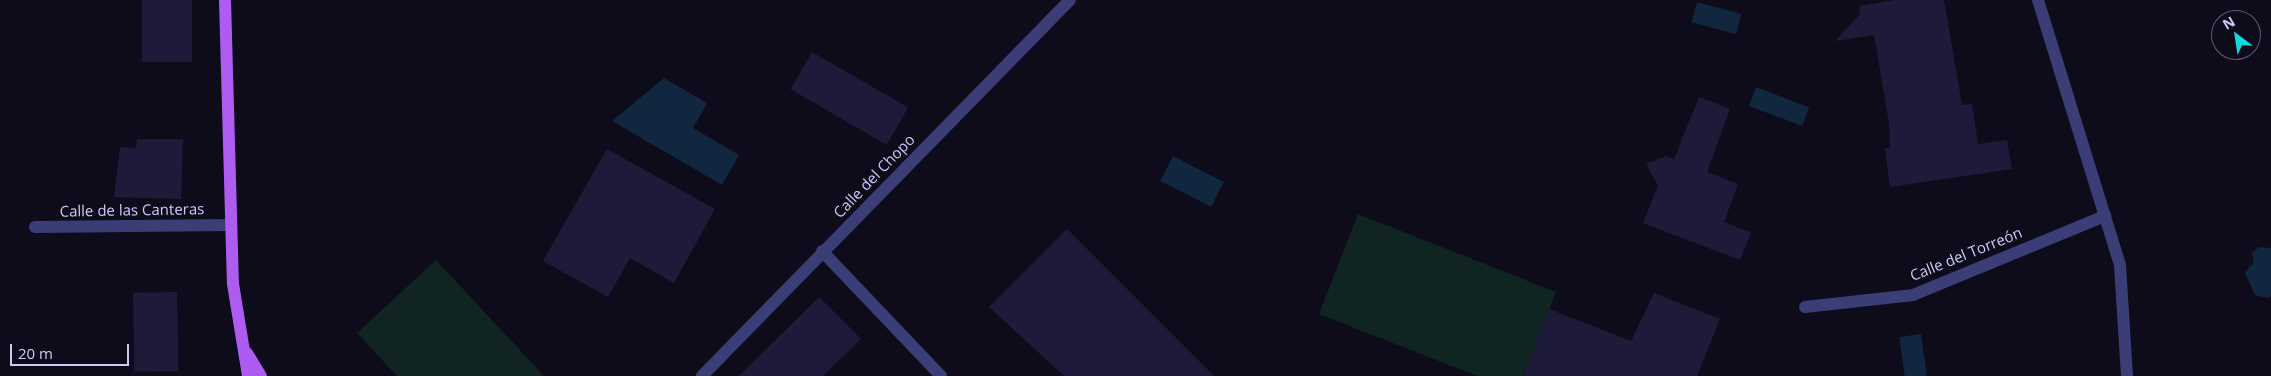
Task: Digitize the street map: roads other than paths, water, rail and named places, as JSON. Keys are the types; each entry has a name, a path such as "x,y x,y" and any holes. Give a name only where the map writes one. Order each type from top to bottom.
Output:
{"main road":[{"path":"225,0 233,284 248,376"},
{"path":"243,347 261,376"}],"street":[{"name":"Calle del Chopo","path":"702,376 822,251 1070,0"},
{"path":"2038,0 2120,265 2127,376"},
{"name":"Calle del Torreón","path":"1805,307 1913,295 2105,216"},
{"name":"Calle de las Canteras","path":"36,227 230,225"},
{"path":"822,251 940,376"}],"water":[{"path":"1697,2 1741,14 1736,34 1692,22"},
{"path":"664,78 707,103 693,128 739,155 722,185 612,121"},
{"path":"1756,87 1809,107 1802,126 1749,106"},
{"path":"1173,156 1224,182 1211,207 1160,181"},
{"path":"2259,247 2271,248 2271,296 2267,298 2255,295 2245,273 2254,262 2252,253"},
{"path":"1921,334 1927,376 1905,376 1899,337"}]}
